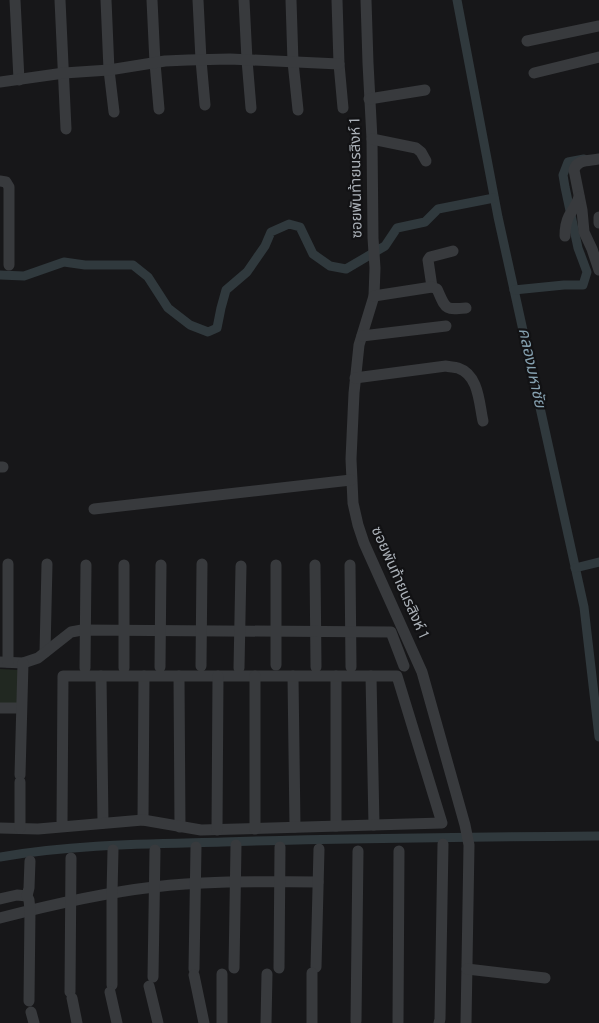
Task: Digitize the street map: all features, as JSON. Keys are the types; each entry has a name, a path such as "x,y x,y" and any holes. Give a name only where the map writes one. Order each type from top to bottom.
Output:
{"street":[{"path":"15,0 19,80"},
{"path":"60,0 66,129"},
{"path":"106,0 108,70 114,112"},
{"path":"152,0 159,109"},
{"path":"198,0 205,105"},
{"path":"244,0 251,108"},
{"path":"291,0 293,62 298,110"},
{"path":"337,0 339,64 343,108"},
{"name":"ซอยพันท้ายนรสิงห์ 1","path":"366,0 375,268 374,296 359,345 355,378 351,480 353,503 364,543 420,667 465,825 469,845 466,1023"},
{"path":"527,41 599,26"},
{"path":"534,73 599,57"},
{"path":"0,82 155,63 201,60 339,64"},
{"path":"369,99 425,90"},
{"path":"372,139 416,148 426,160"},
{"path":"599,160 582,161 577,164 574,170 584,232 599,270"},
{"path":"0,180 6,182 9,187 9,265"},
{"path":"565,236 565,228 569,216 579,197"},
{"path":"599,217 599,222"},
{"path":"432,287 428,260 430,257 453,252"},
{"path":"374,296 432,287 437,290 447,308 451,310 466,308"},
{"path":"362,336 446,326"},
{"path":"355,378 446,366 459,368 470,375 476,387 483,421"},
{"path":"94,509 351,480"},
{"path":"8,564 4,662 23,663 38,658 71,632 86,630 391,632 404,666"},
{"path":"46,652 47,564"},
{"path":"202,564 202,666"},
{"path":"85,668 86,565"},
{"path":"124,565 124,668"},
{"path":"160,667 161,565"},
{"path":"276,565 276,665"},
{"path":"315,565 316,667"},
{"path":"350,565 351,667"},
{"path":"239,668 241,566"},
{"path":"20,828 23,663"},
{"path":"0,828 62,826 143,820 201,830 442,823 397,676 62,676 62,826"},
{"path":"101,676 103,823"},
{"path":"143,820 144,676"},
{"path":"179,676 180,827"},
{"path":"217,830 218,676"},
{"path":"255,676 255,829"},
{"path":"293,676 295,827"},
{"path":"336,676 336,826"},
{"path":"371,676 374,825"},
{"path":"0,708 21,708"},
{"path":"439,1023 443,844"},
{"path":"234,968 236,845"},
{"path":"196,847 194,972 204,1023"},
{"path":"279,968 280,847"},
{"path":"312,1023 319,849"},
{"path":"113,850 111,989 116,1023"},
{"path":"155,850 151,982 158,1023"},
{"path":"357,1022 358,850"},
{"path":"398,1023 399,851"},
{"path":"71,858 71,995 77,1023"},
{"path":"30,860 27,896 30,910 31,1012"},
{"path":"0,918 30,910 154,887 235,882 318,882"},
{"path":"0,899 16,895 27,896"},
{"path":"467,969 545,978"},
{"path":"222,974 222,1023"},
{"path":"266,1023 267,974"}],"shaded area":[{"path":"0,669 19,670 18,704 0,704"}],"waterway":[{"name":"คลองมหาชัย","path":"457,0 498,217 584,607 599,737"},
{"path":"514,290 583,285 587,272 578,248 563,175 568,162 584,159"},
{"path":"0,275 24,276 64,262 85,265 133,265 148,277 168,308 190,325 208,332 217,328 226,290 247,272 265,246 271,232 289,224 300,227 313,254 330,266 346,269 385,246 397,228 425,222 438,209 494,198"},
{"path":"575,568 599,562"},
{"path":"0,857 56,849 139,844 599,836"}]}
